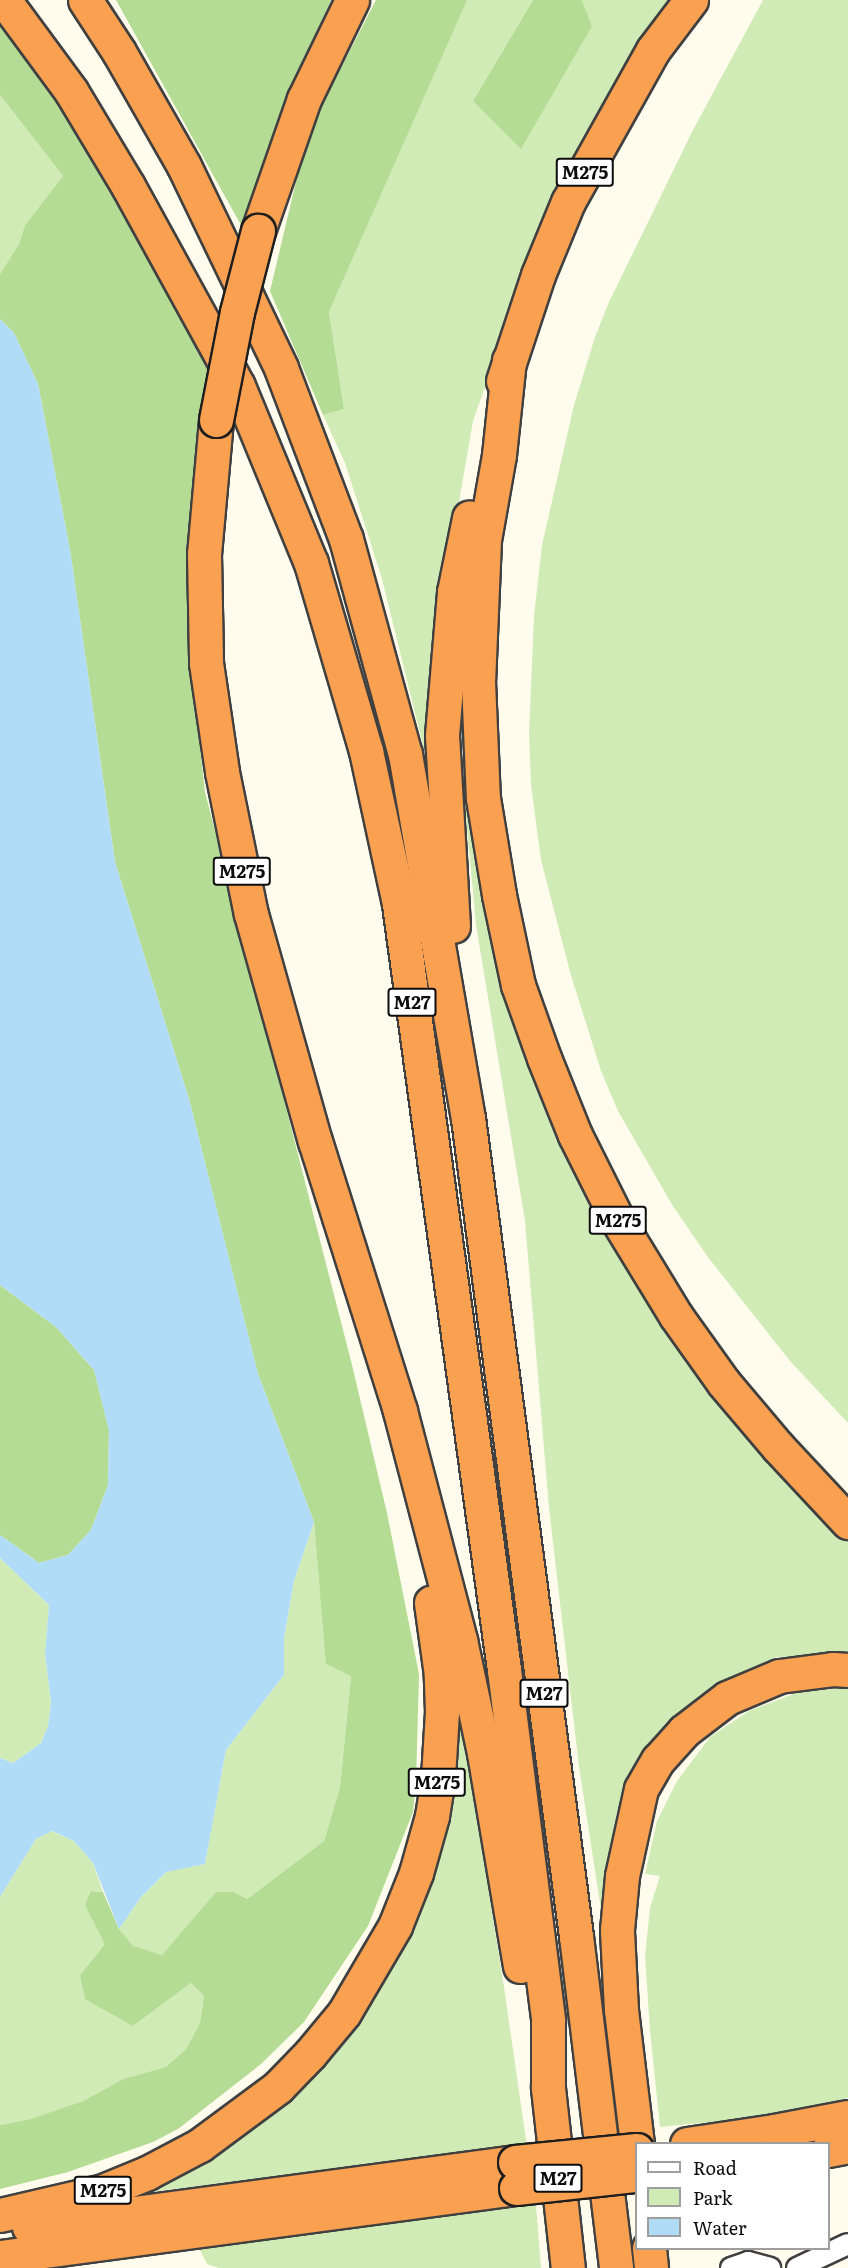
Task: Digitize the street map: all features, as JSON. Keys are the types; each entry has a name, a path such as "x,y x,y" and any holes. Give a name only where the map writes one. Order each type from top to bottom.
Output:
{"highway":[{"name":"M27","path":"4,0 71,92 122,177 238,386 311,563 366,751 399,904 501,1647 548,2020 548,2088 568,2268"},
{"name":"M27","path":"85,0 119,52 184,166 281,368 346,539 405,754 468,1118 574,1924 615,2268"},
{"name":"M275","path":"0,2215 103,2191 147,2174 200,2145 256,2105 310,2054 344,2013 383,1949 405,1903 423,1851 438,1777 442,1712 441,1675 429,1595 370,1354 367,1309 315,1140 251,914 222,772 206,663 204,554 216,420 237,312 258,231 304,99 352,0"},
{"name":"M275","path":"691,0 653,50 568,202 538,275 509,360 499,455 484,540 478,681 483,798 499,895 518,985 544,1058 576,1135 618,1221 676,1316 723,1382 778,1447 848,1522"},
{"path":"468,1118 464,1019 454,932 442,735 454,592 477,481 509,360"},
{"path":"367,1309 400,1411 460,1640 484,1753 530,2022 548,2088"},
{"path":"637,2142 621,2010 617,1930 622,1876 632,1821 641,1789 658,1760 684,1731 727,1698 779,1676 833,1669 848,1670"},
{"path":"702,2142 774,2132 848,2117"},
{"path":"830,2150 848,2146"},
{"path":"0,2257 516,2175 635,2150"},
{"path":"0,2230 516,2175 635,2175"},
{"path":"649,2250 651,2268"}],"street":[{"path":"796,2268 848,2244"},
{"path":"731,2268 748,2262 770,2268"}],"green space":[{"path":"116,0 331,0 287,96 242,227"},
{"path":"376,0 467,0 329,312 344,409 323,415 270,291 300,165 325,99"},
{"path":"466,0 533,0 473,101 592,26 582,0 674,0 513,308 473,421 447,571 435,794 382,579 345,463 323,415 344,409 329,312"},
{"path":"533,0 582,0 592,26 521,149 473,101"},
{"path":"763,0 848,0 848,1423 790,1361 707,1256 671,1203 618,1111 601,1071 570,972 541,860 531,785 529,733 534,616 542,545 574,405 595,337 609,302 693,130"},
{"path":"0,21 120,195 210,349 192,492 189,570 192,676 205,792 352,1365 387,1513 419,1674 413,1812 368,1926 304,2022 261,2064 178,2129 153,2142 68,2172 0,2189 0,2125 30,2119 83,2101 123,2079 166,2067 186,2049 200,2023 204,1996 191,1983 133,2026 85,1999 80,1975 105,1944 85,1905 91,1891 103,1892 119,1929 133,1946 162,1955 216,1892 234,1892 247,1899 324,1841 340,1787 351,1676 326,1664 314,1522 258,1374 189,1099 115,862 70,550 38,384 14,333 0,319 0,274 19,244 25,225 63,176 0,95"},
{"path":"0,95 63,176 25,225 19,244 0,274"},
{"path":"462,772 489,907 527,1048 759,1446 848,1541 848,1654 776,1657 705,1695 650,1747 617,1811 607,1867 606,1942 579,1767 549,1508 525,1221 476,925"},
{"path":"0,1285 56,1327 94,1370 109,1430 108,1485 91,1530 68,1555 39,1563 0,1535"},
{"path":"314,1522 320,1591 351,1676 340,1787 324,1841 247,1899 234,1892 216,1893 162,1955 133,1947 119,1929 141,1897 166,1872 205,1863 226,1750 284,1675 284,1638 294,1581"},
{"path":"0,1558 49,1605 45,1654 51,1702 48,1726 41,1743 13,1763 0,1758"},
{"path":"848,1687 848,2098 760,2117 660,2127 645,1956 650,1908 660,1876 645,1874 657,1821 677,1781 710,1737 749,1711 796,1693"},
{"path":"458,1698 527,2147 157,2191 154,2181 355,2020 395,1958 428,1879"},
{"path":"51,1831 74,1841 93,1863 103,1892 91,1891 105,1944 80,1975 133,2026 191,1983 204,1996 200,2023 186,2049 166,2067 123,2079 83,2101 30,2119 0,2125 0,1897 36,1839"},
{"path":"536,2205 541,2268 219,2268 207,2264 198,2246"}],"water":[{"path":"0,319 14,333 38,384 70,550 115,862 189,1099 258,1374 314,1522 294,1581 284,1638 284,1675 226,1750 205,1864 166,1872 141,1897 119,1929 93,1863 74,1841 52,1831 36,1839 0,1897 0,1758 13,1763 41,1743 48,1726 51,1702 45,1654 49,1605 0,1558 0,1535 39,1563 68,1555 91,1530 108,1485 109,1431 94,1370 56,1327 0,1285"}]}
